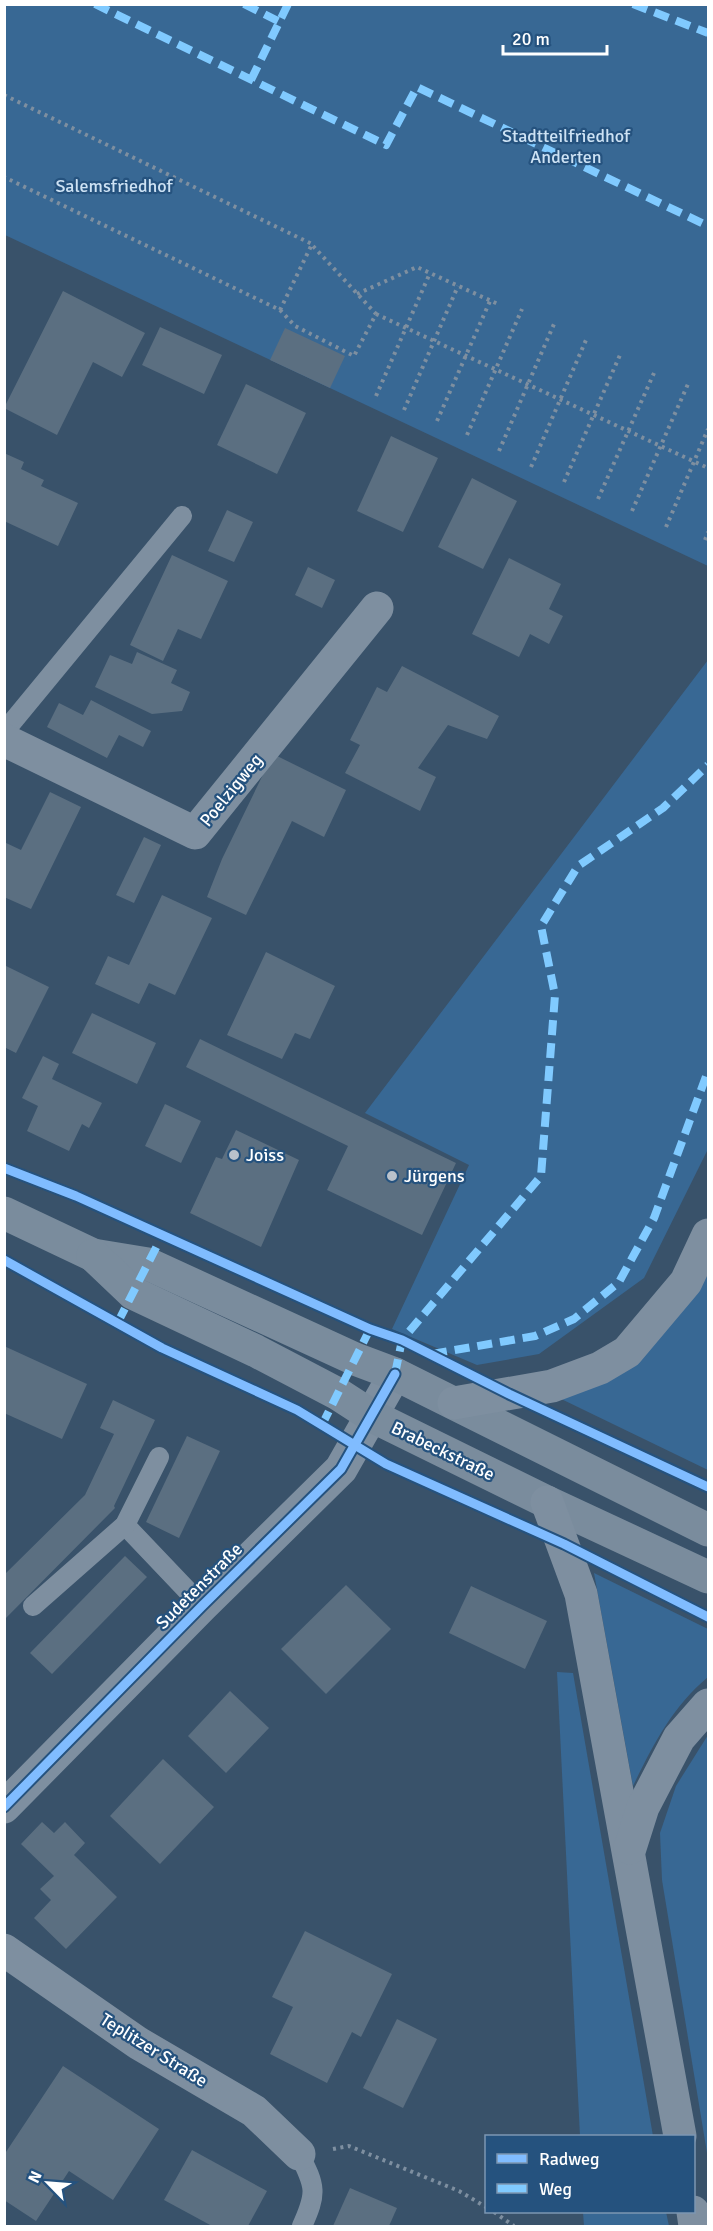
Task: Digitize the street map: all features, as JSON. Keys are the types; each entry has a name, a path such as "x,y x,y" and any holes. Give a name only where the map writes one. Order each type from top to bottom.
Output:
{"main road":[{"name":"Poelzigweg","path":"4,740 195,833 377,608"},
{"name":"Brabeckstraße","path":"4,1213 93,1255 148,1264 355,1359 395,1374 708,1530"},
{"path":"454,1403 552,1386 600,1368 627,1352 686,1282 708,1235"},
{"name":"Brabeckstraße","path":"93,1255 133,1293 307,1378 372,1416 547,1502 708,1577"},
{"name":"Sudetenstraße","path":"4,1807 341,1469 395,1374"},
{"path":"547,1502 580,1594 680,2135"},
{"path":"629,1850 643,1807 679,1738 708,1706"},
{"name":"Teplitzer Straße","path":"4,1950 138,2043 254,2111 300,2154"}],"lane":[{"path":"4,732 182,516"},
{"path":"33,1606 125,1525 159,1457"},
{"path":"125,1525 202,1606"},
{"path":"300,2154 314,2183 313,2201 302,2226"}],"path":[{"path":"4,95 312,244 376,314 708,468"},
{"path":"4,177 280,310 295,326 354,356 376,314"},
{"path":"280,310 312,244"},
{"path":"357,294 417,267 501,305"},
{"path":"376,396 429,273"},
{"path":"404,410 458,286"},
{"path":"437,421 490,301"},
{"path":"467,435 522,309"},
{"path":"499,451 554,324"},
{"path":"531,467 586,340"},
{"path":"564,482 620,355"},
{"path":"598,499 654,373"},
{"path":"632,511 688,384"},
{"path":"666,527 708,429"},
{"path":"705,540 708,532"},
{"path":"300,2154 349,2146 430,2178 485,2206"},
{"path":"497,2213 514,2226"}],"green space":[{"path":"5,5 708,5 708,566 5,235"},
{"path":"708,660 708,1149 644,1278 539,1354 477,1365 392,1329 469,1165 365,1113"},
{"path":"708,1260 708,1470 553,1395"},
{"path":"594,1573 708,1629 708,1677 684,1701 664,1727 633,1786"},
{"path":"557,1672 573,1673 653,2135 580,2135"},
{"path":"708,1735 708,2159 662,1880 660,1833 676,1786"},
{"path":"583,2213 666,2213 669,2226 584,2226"}],"building":[{"path":"63,291 145,333 122,377 93,362 57,435 4,408"},
{"path":"160,327 222,355 204,394 142,365"},
{"path":"285,328 345,356 330,388 270,360"},
{"path":"246,384 306,413 277,474 217,445"},
{"path":"391,436 438,458 403,532 357,511"},
{"path":"4,453 24,462 21,469 44,480 41,486 78,503 58,546 4,521"},
{"path":"472,478 517,501 483,569 438,547"},
{"path":"227,510 253,522 234,562 208,551"},
{"path":"172,555 228,581 201,639 178,629 163,661 130,645"},
{"path":"509,558 561,584 549,609 563,616 549,644 530,634 519,657 472,634"},
{"path":"308,567 335,580 322,608 295,595"},
{"path":"137,652 177,670 171,683 190,692 182,711 152,714 95,687 110,655 132,664"},
{"path":"402,666 499,716 487,739 448,725 418,768 436,777 420,811 345,773 360,745 350,740 377,687 387,692"},
{"path":"91,700 151,731 143,747 119,735 107,758 47,727 59,703 83,715"},
{"path":"273,754 346,790 324,837 292,821 246,915 207,897 222,859"},
{"path":"50,792 81,807 31,909 4,897 4,842 21,850"},
{"path":"144,837 161,845 134,903 116,895"},
{"path":"162,895 212,918 175,995 149,983 139,1004 95,984 108,956 129,965"},
{"path":"266,952 335,986 310,1039 295,1033 282,1059 227,1035"},
{"path":"4,965 49,987 16,1053 4,1047"},
{"path":"92,1013 156,1043 137,1084 72,1053"},
{"path":"200,1039 456,1163 422,1235 327,1190 348,1146 186,1067"},
{"path":"43,1056 59,1064 52,1079 102,1103 89,1128 82,1124 69,1151 27,1131 38,1106 22,1098"},
{"path":"165,1104 201,1121 181,1163 145,1146"},
{"path":"236,1130 299,1160 261,1247 190,1213 216,1157 222,1159"},
{"path":"4,1346 87,1384 62,1439 4,1413"},
{"path":"113,1400 155,1420 115,1508 4,1620 4,1575 85,1495 114,1434 100,1428"},
{"path":"187,1436 220,1451 179,1538 146,1522"},
{"path":"125,1556 147,1577 52,1674 30,1653"},
{"path":"346,1585 391,1629 326,1694 281,1649"},
{"path":"471,1586 547,1621 525,1669 449,1633"},
{"path":"230,1691 269,1728 226,1773 188,1736"},
{"path":"163,1759 214,1807 160,1864 110,1816"},
{"path":"42,1822 54,1833 65,1822 85,1843 74,1855 117,1897 66,1949 34,1918 51,1900 40,1889 54,1876 21,1844"},
{"path":"305,1931 392,1974 361,2037 352,2032 327,2083 270,2054 293,2007 272,1997"},
{"path":"397,2019 437,2039 403,2108 363,2088"},
{"path":"63,2066 159,2129 113,2200 69,2171 36,2221 4,2200 4,2155"},
{"path":"192,2150 267,2191 248,2226 212,2226 164,2200"},
{"path":"350,2188 397,2208 389,2226 333,2226"}],"marked path":[{"path":"95,4 386,145 417,87 708,226"},
{"path":"244,4 280,22"},
{"path":"251,80 288,4"},
{"path":"633,4 708,33"},
{"path":"395,1374 402,1340 541,1176 555,995 541,926 578,866 663,808 708,765"},
{"path":"432,1354 535,1336 574,1319 619,1282 654,1218 708,1071"},
{"path":"118,1322 163,1234"},
{"path":"322,1425 370,1329"}],"cycle path":[{"path":"4,1168 76,1196 370,1329 402,1340 509,1394 708,1487"},
{"path":"4,1260 162,1348 297,1410 386,1464 564,1544 708,1617"},
{"path":"4,1807 341,1469 395,1374"}],"place":[{"name":"Joiss","path":"234,1155"},
{"name":"Jürgens","path":"392,1176"}],"park label":[{"name":"Stadtteilfriedhof Anderten","path":"566,146"},
{"name":"Salemsfriedhof","path":"114,186"}]}
